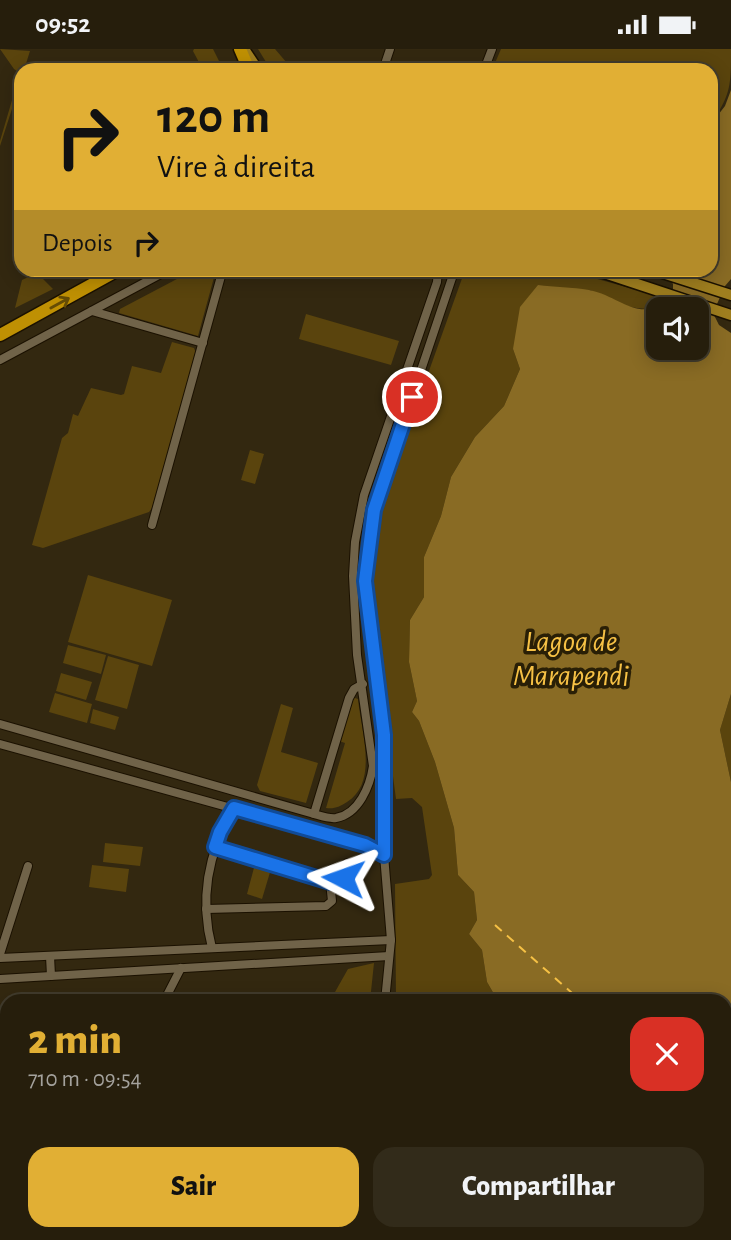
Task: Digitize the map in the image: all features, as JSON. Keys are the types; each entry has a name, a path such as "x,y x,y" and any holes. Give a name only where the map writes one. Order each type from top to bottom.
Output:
{"highway":[{"path":"0,335 105,277"}],"main road":[{"path":"242,49 253,63"},
{"path":"615,277 731,315"},
{"path":"675,277 731,295"}],"street":[{"path":"0,360 155,277"},
{"path":"152,525 221,277"},
{"path":"0,724 314,814 333,818 351,811 371,782 373,766 358,655 353,576 355,542 362,507 437,277"},
{"path":"386,994 391,940 384,855 384,735 365,581 374,510 452,277"},
{"path":"92,310 204,343"},
{"path":"314,814 349,698 354,689 363,684"},
{"path":"0,744 43,760 234,808 365,845 384,855"},
{"path":"207,949 208,874 220,832 234,808"},
{"path":"215,847 330,882 343,878 347,863"},
{"path":"28,866 0,956 391,940"},
{"path":"206,909 326,906 332,901 330,882"},
{"path":"203,935 207,949"},
{"path":"50,956 51,975"},
{"path":"0,979 389,956"},
{"path":"168,994 181,968"}],"shaded area":[{"path":"0,49 30,51 26,63 14,63 14,69"},
{"path":"213,49 220,63 199,63 193,51"},
{"path":"258,49 275,49 287,63 267,63"},
{"path":"501,49 731,49 730,81 718,113 718,63 495,63"},
{"path":"14,93 14,103 0,146"},
{"path":"41,277 53,289 15,308 22,280"},
{"path":"181,277 214,277 198,336 119,313 120,309"},
{"path":"463,277 590,277 662,297 646,297 646,308 641,309 621,304 590,290 513,349 520,369 504,406 475,437 451,477 441,516 424,557 424,597 410,620 409,662 417,701 412,712 419,721 435,762 454,828 458,875 474,892 477,920 469,934 482,950 487,982 494,994 396,994 395,884 429,879 432,875 422,807 412,798 396,799 368,588 379,511"},
{"path":"306,314 399,341 391,365 299,339"},
{"path":"172,342 194,348 196,353 152,508 149,512 43,548 32,545 62,438 68,433 73,414 78,416 91,388 124,394 132,366 161,373"},
{"path":"250,450 264,454 255,484 241,480"},
{"path":"88,575 172,600 152,666 68,642"},
{"path":"68,645 106,655 101,674 63,663"},
{"path":"108,656 139,665 127,709 95,700"},
{"path":"61,673 92,682 86,700 56,691"},
{"path":"55,693 92,704 87,723 49,712"},
{"path":"731,694 731,782 720,730"},
{"path":"352,697 358,699 366,755 363,782 357,793 347,802 326,808 345,743 339,741"},
{"path":"281,704 293,708 281,752 318,763 306,803 260,791 257,785"},
{"path":"93,709 119,717 115,730 90,723"},
{"path":"105,843 143,847 140,866 103,862"},
{"path":"255,864 271,869 262,899 247,894"},
{"path":"92,865 129,869 126,892 89,887"},
{"path":"374,963 371,994 312,994 335,992 348,969"}],"water":[{"name":"Lagoa de Marapendi","path":"731,90 731,279 713,313 719,325 731,333 731,694 720,730 731,782 731,994 494,994 487,982 482,950 469,934 477,920 474,892 458,875 454,828 435,762 419,721 412,712 417,701 409,662 410,620 424,597 424,557 441,516 451,477 475,437 504,406 520,369 513,349 520,307 538,285 589,290 629,306 646,309 646,360 709,360 709,297 673,297 673,284 669,277 718,277 718,115"}],"ferry route":[{"path":"495,925 573,994"}],"route":[{"path":"343,878 330,882 215,847 234,808 365,845 384,855 384,735 365,581 374,510 412,397"}]}
